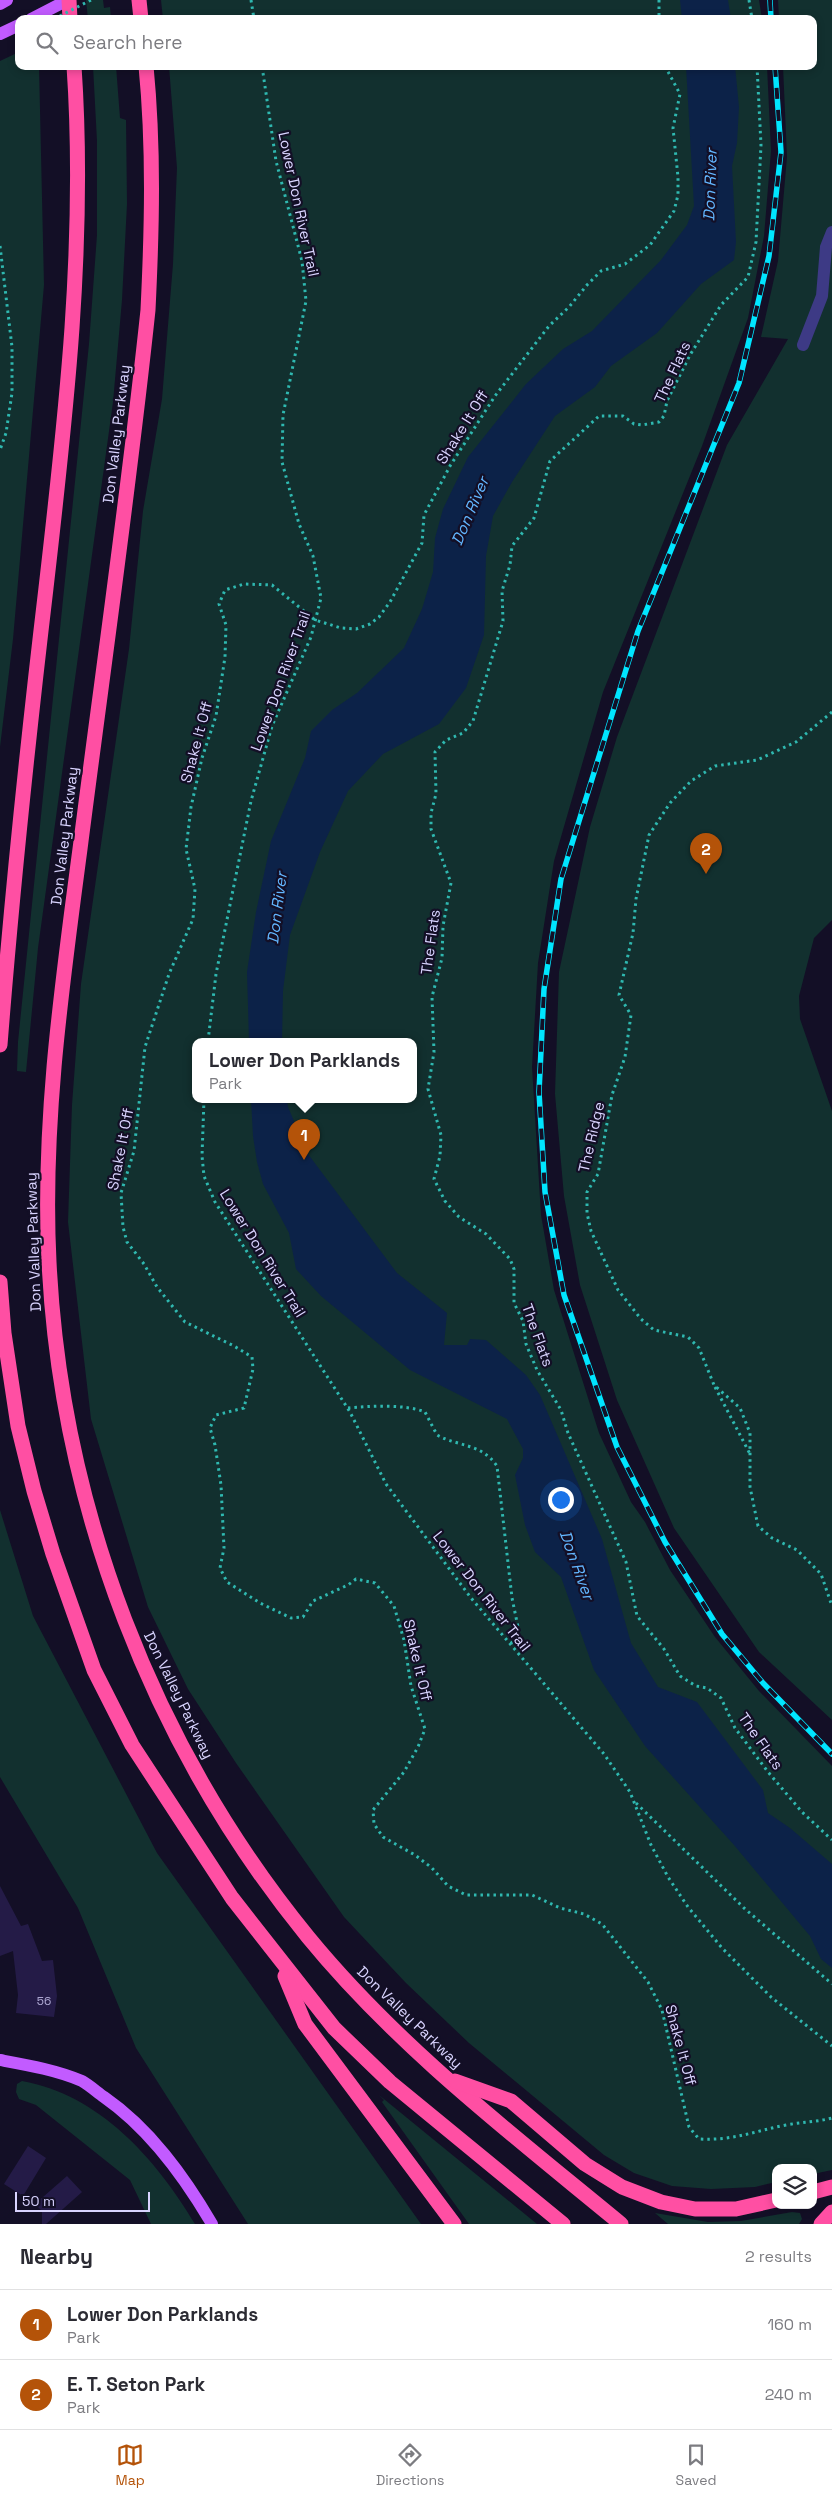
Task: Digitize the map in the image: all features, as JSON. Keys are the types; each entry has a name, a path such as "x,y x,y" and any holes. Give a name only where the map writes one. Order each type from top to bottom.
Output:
{"highway":[{"path":"68,0 70,15"},
{"path":"139,0 141,15"},
{"path":"0,1045 19,824 63,446 73,324 79,129 74,70"},
{"name":"Don Valley Parkway","path":"146,70 152,124 153,219 148,310 60,1003 47,1183 49,1264 55,1343 73,1438 101,1556 143,1669 188,1758 250,1857 307,1935 361,1996 422,2057 621,2224"},
{"path":"0,1282 4,1333 18,1426 53,1554 94,1670 132,1745 232,1898 334,2028 390,2082 563,2224"},
{"path":"279,1960 305,2024 375,2115 454,2224"},
{"path":"445,2077 511,2101 585,2164 622,2188 653,2199 695,2209 736,2209 772,2201"},
{"path":"817,2191 832,2187"},
{"path":"821,2224 832,2212"}],"main road":[{"path":"0,4 7,0"},
{"path":"39,15 68,0"},
{"path":"0,34 15,27"},
{"path":"0,2060 38,2067 82,2082 127,2113 160,2148 193,2192 212,2224"}],"lane":[{"path":"803,345 822,296 826,247 832,232"}],"path":[{"path":"62,15 91,0"},
{"path":"251,0 253,15"},
{"path":"659,0 659,15"},
{"path":"749,0 751,15"},
{"name":"Lower Don River Trail","path":"208,1038 216,974 251,801 272,726 311,637 321,598 313,556 299,524 282,462 283,415 306,301 302,261 276,161 263,70"},
{"name":"Shake It Off","path":"667,70 680,94 673,128 678,177 678,195 674,211 650,245 624,264 601,271 587,285 569,308 549,326 495,396 450,466 424,515 422,543 419,551 379,617 370,624 356,629 341,628 315,620 272,585 244,584 225,590 219,604 226,625 225,657 216,716 202,758 191,807 186,849 195,888 192,919 169,974 145,1047 134,1150 121,1193 123,1227 127,1242 144,1264 157,1287 186,1322 252,1357 253,1369 244,1408 216,1415 210,1428 216,1445 221,1485 224,1548 220,1568 228,1582 260,1603 291,1618 303,1617 313,1601 348,1585 356,1579 375,1584 394,1606 404,1640 412,1686 425,1729 418,1747 404,1772 373,1810 374,1824 383,1837 415,1855 432,1868 448,1886 466,1895 532,1895 560,1908 584,1914 602,1924 648,1982 662,2010 689,2127 699,2139 728,2140 788,2125 832,2118"},
{"name":"The Flats","path":"757,70 761,145 756,242 748,277 721,305 690,355 667,401 664,416 659,422 642,425 634,424 622,416 599,416 550,461 534,518 512,546 510,565 502,591 503,621 488,664 473,720 463,734 446,740 435,752 433,768 436,794 431,812 431,829 451,883 443,926 442,958 432,997 434,1052 428,1089 441,1135 440,1156 434,1179 445,1201 459,1217 486,1234 510,1259 514,1270 514,1303 523,1321 526,1344 537,1370 561,1410 568,1433 626,1562 638,1616 664,1649 680,1676 722,1698 735,1728 768,1772 802,1812 832,1840"},
{"path":"0,246 12,347 12,393 6,433 0,450"},
{"name":"The Ridge","path":"832,712 796,742 756,760 715,766 690,781 670,803 649,835 636,899 633,933 619,995 631,1015 625,1057 612,1095 598,1174 587,1192 587,1213 599,1252 618,1290 641,1319 654,1330 688,1337 699,1348 714,1385 740,1408 750,1433 750,1487 758,1526 772,1538 797,1550 821,1574 832,1606"},
{"name":"Lower Don River Trail","path":"204,1103 202,1156 204,1176 215,1202 348,1408 386,1484 471,1598 604,1754 636,1802 651,1845 668,1877 688,1906 722,1948 771,1997 832,2046"},
{"path":"714,1385 750,1455"},
{"path":"348,1408 374,1405 415,1408 425,1412 437,1435 461,1444 475,1446 491,1458 497,1466 512,1598 518,1627 517,1635 510,1645"},
{"path":"636,1802 744,1908 832,1984"}],"green space":[{"path":"86,0 103,0 104,8 110,7 111,15 88,15"},
{"path":"161,0 759,0 761,15 163,15"},
{"path":"778,0 832,0 832,920 814,938 799,996 800,1019 832,1111 832,1720 759,1652 674,1528 617,1400 580,1285 564,1196 555,1094 559,972 590,827 617,737 727,445 788,339 761,337 778,261 787,157 783,70 817,70 817,15 779,15"},
{"path":"15,54 15,70 39,70 44,285 13,639 0,747 0,61"},
{"path":"93,70 116,70 120,118 126,120 127,204 122,300 113,402 38,948 26,1072 17,1071 18,1042 89,344 97,235 97,141"},
{"path":"169,70 767,70 771,151 764,236 748,318 702,446 603,692 554,861 538,963 532,1067 541,1215 554,1290 599,1433 631,1502 645,1522 670,1570 715,1637 759,1691 832,1766 832,2170 817,2173 817,2164 772,2164 772,2183 755,2187 711,2189 672,2186 634,2173 604,2155 469,2043 406,1983 344,1917 236,1763 188,1689 148,1607 91,1419 68,1222 72,1105 81,984 129,649 143,511 162,399 173,264 177,168"},
{"path":"0,1510 33,1616 157,1853 421,2224 248,2224 136,2048 78,1908 0,1777"},
{"path":"22,2081 50,2088 76,2100 101,2115 123,2133 162,2176 195,2224 151,2224 130,2180 36,2105 19,2099 16,2092 17,2084"},
{"path":"379,2095 537,2224 469,2224 382,2102 384,2100"},
{"path":"792,2212 800,2213 802,2219 799,2224 668,2224 655,2213 708,2222 741,2221"}],"water":[{"path":"680,0 728,0 730,15 682,15"},
{"name":"Don River","path":"686,70 735,70 739,107 737,143 732,166 736,242 734,260 701,284 657,333 611,366 595,387 555,416 512,482 493,516 486,556 484,635 466,688 439,724 383,754 348,791 320,852 290,935 283,991 282,1038 249,1038 247,972 256,912 271,841 305,758 311,731 332,710 357,693 404,648 422,609 433,572 435,538 443,509 468,457 526,384 563,349 592,331 661,260 687,225 694,206"},
{"name":"Don River","path":"251,1103 288,1103 308,1154 397,1273 447,1313 444,1345 467,1345 470,1339 486,1340 526,1375 540,1395 602,1539 631,1643 658,1687 697,1702 763,1790 768,1813 790,1828 832,1864 832,1968 821,1959 810,1936 734,1845 645,1746 594,1670 561,1577 535,1552 525,1525 515,1475 523,1458 523,1449 507,1419 410,1370 321,1296 296,1269 289,1233 263,1184 253,1136"}],"building":[{"path":"0,1886 21,1926 28,1924 42,1961 53,1960 57,1996 54,2017 16,2013 18,1995 13,1951 0,1956"},
{"path":"28,2146 46,2158 23,2196 4,2184"},
{"path":"67,2176 82,2192 46,2224 42,2224 42,2211 35,2204"}],"railway":[{"path":"770,0 771,15"},
{"path":"775,70 781,152 769,256 739,383 638,631 561,879 544,989 539,1092 545,1192 564,1295 617,1447 665,1542 722,1634 763,1683 832,1754"}],"place":[{"name":"E. T. Seton Park","path":"706,874"},
{"name":"Lower Don Parklands","path":"304,1160"}]}
